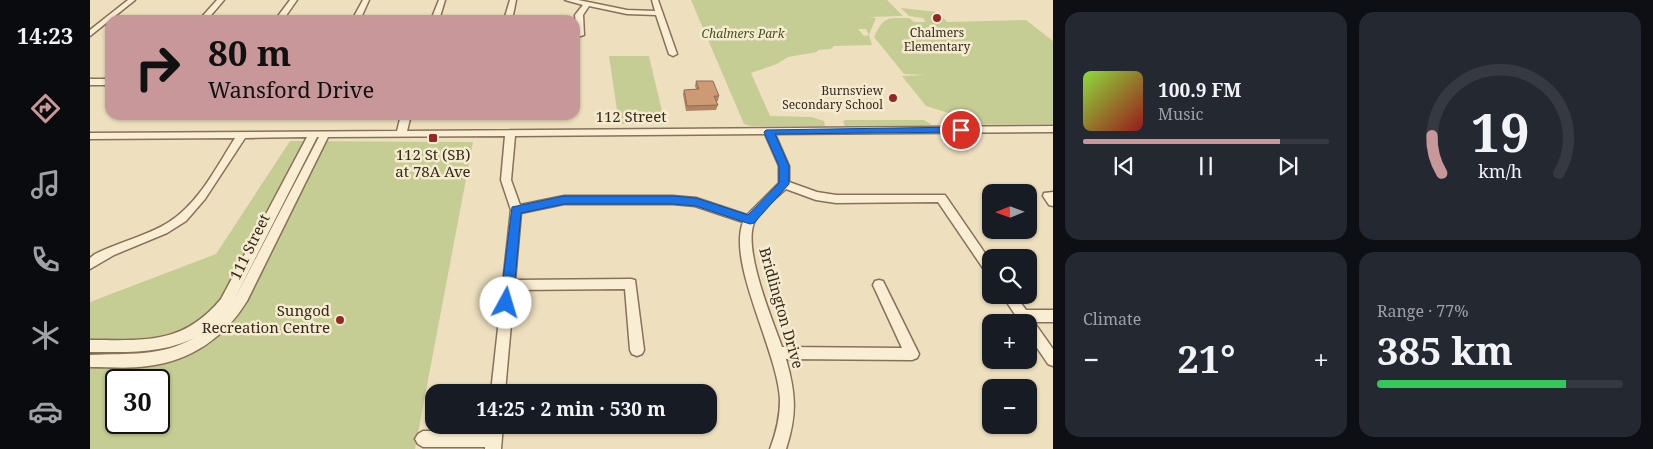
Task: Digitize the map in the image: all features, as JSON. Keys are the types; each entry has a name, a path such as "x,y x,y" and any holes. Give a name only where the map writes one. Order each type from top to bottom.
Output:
{"street":[{"path":"113,15 132,0"},
{"path":"208,15 221,0"},
{"path":"283,15 294,0"},
{"path":"358,15 366,0"},
{"path":"437,15 442,0"},
{"path":"509,15 513,0"},
{"path":"568,0 627,12 659,13"},
{"path":"655,0 673,54"},
{"path":"579,15 587,4"},
{"path":"90,34 105,22"},
{"path":"90,82 105,82"},
{"path":"401,134 405,120"},
{"name":"112 Street","path":"90,136 1053,129"},
{"path":"516,210 564,200 673,200 696,202 750,220 784,184 784,166 769,132"},
{"path":"499,384 516,210 506,180 510,133"},
{"name":"111 Street","path":"90,346 163,344 186,337 210,322 226,303 319,134"},
{"name":"111 Street","path":"90,361 146,360 168,356 191,347 226,322 244,297 319,134"},
{"path":"90,264 106,254 165,229 184,218 242,135"},
{"path":"784,184 816,196 836,199 941,198 982,257"},
{"path":"1053,196 1048,196 1053,202"},
{"name":"Bridlington Drive","path":"750,220 746,240 748,262 786,384 788,417 778,449"},
{"path":"508,285 631,284 637,350"},
{"path":"776,354 912,354 879,285"},
{"path":"1037,319 1053,316"},
{"path":"1037,337 1053,360"},
{"path":"423,439 494,438"}],"green space":[{"name":"Chalmers Park","path":"691,0 887,0 903,16 869,17 876,18 869,35 872,45 834,46 831,49 788,57 777,64 751,73 770,116 811,117 824,121 825,126 750,126 744,124","holes":["858,29 866,29 869,35 864,36"]},
{"path":"901,8 938,12 947,22 1026,20 1053,41 1053,124 943,125 940,122 955,115 926,106 902,76 925,75 904,74 874,37 881,25 891,18 909,18 914,22 926,22 923,18 909,16"},
{"path":"609,56 649,56 665,124 619,124"},
{"path":"845,120 924,120 932,125 845,126 843,122"},
{"path":"290,141 473,142 427,384 425,384 425,396 415,449 90,449 90,302 216,254"}],"building":[{"path":"696,81 713,81 719,96 714,96 718,105 687,106 684,90 699,89"}],"place":[{"name":"Chalmers Elementary","path":"937,18"},
{"name":"Burnsview Secondary School","path":"893,98"},
{"name":"112 St (SB) at 78A Ave","path":"433,138"},
{"name":"Sungod Recreation Centre","path":"340,320"}],"route":[{"path":"506,303 516,210 564,200 673,200 696,202 750,220 784,184 784,166 769,132 961,130"}]}
